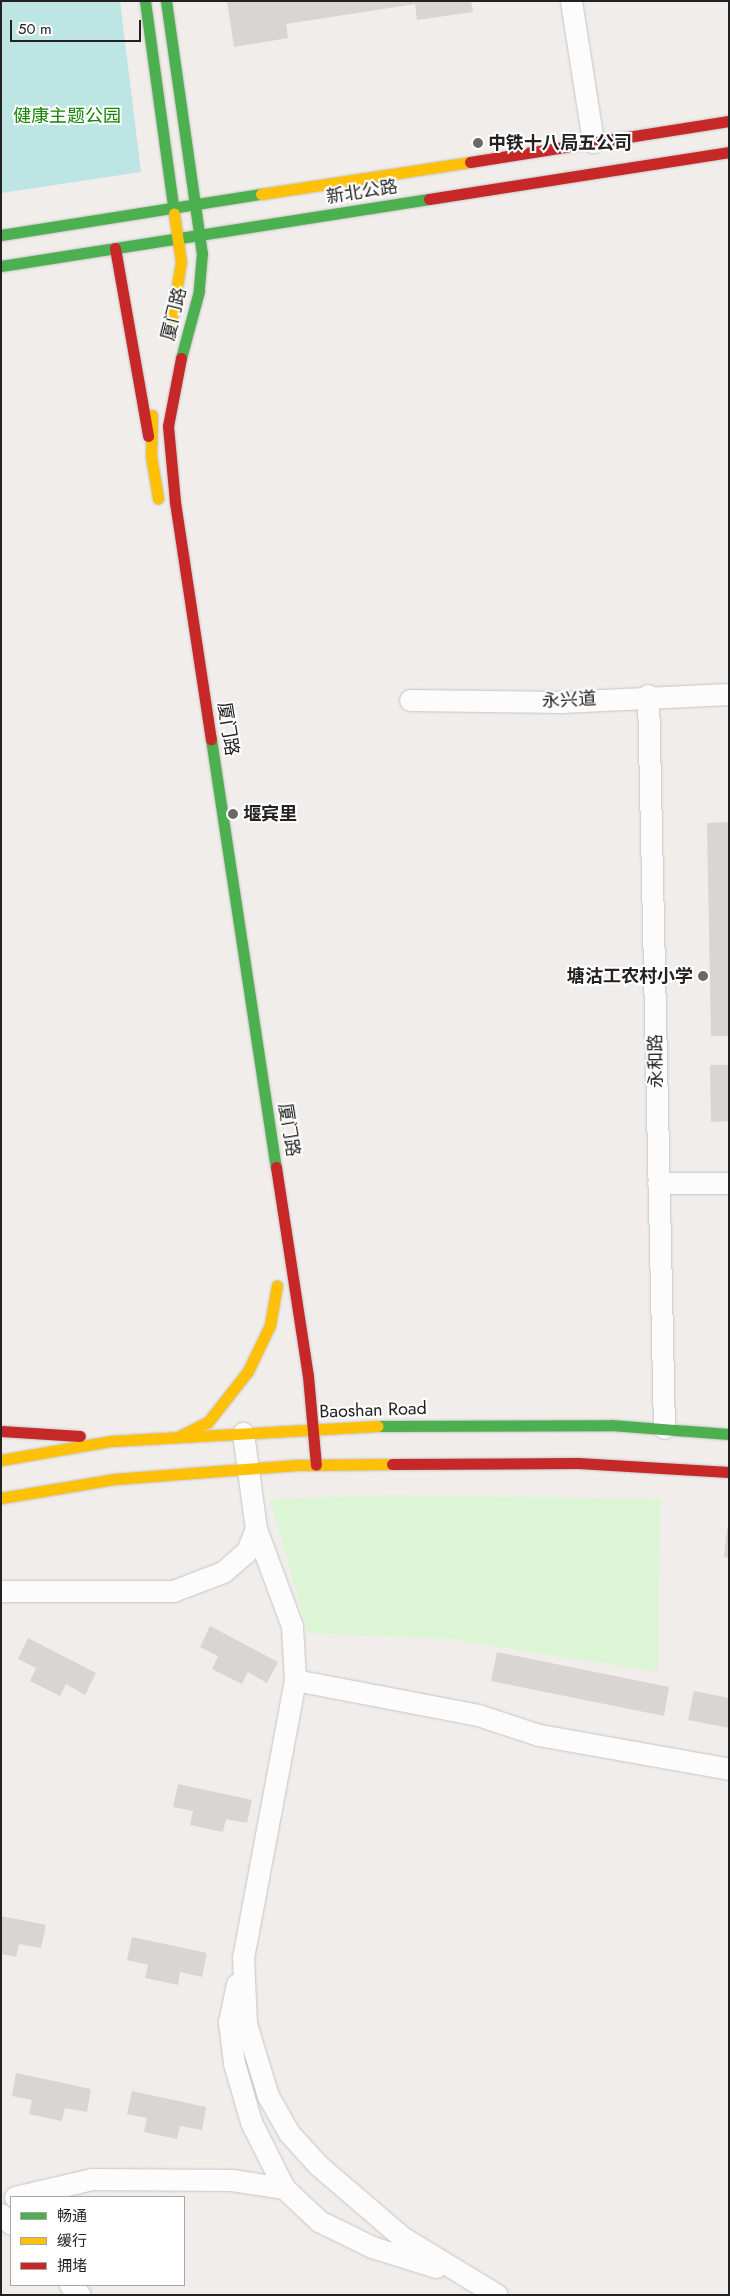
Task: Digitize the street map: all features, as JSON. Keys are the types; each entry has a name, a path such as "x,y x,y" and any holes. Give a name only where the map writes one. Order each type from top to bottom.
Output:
{"main road":[{"name":"厦门路","path":"145,1 178,238 181,276 168,338"},
{"name":"厦门路","path":"166,1 201,235 199,291 174,382 168,426 175,502 314,1430 316,1465"},
{"name":"新北公路","path":"1,234 729,121"},
{"name":"新北公路","path":"1,266 729,152"},
{"path":"115,248 160,514"},
{"path":"151,456 154,398"},
{"path":"180,1436 208,1422 248,1371 270,1325 276,1282 282,1324"},
{"path":"295,1414 299,1456"},
{"name":"Baoshan Road","path":"1,1460 111,1441 297,1430 492,1425 664,1428 729,1434"},
{"path":"1,1431 111,1441"},
{"path":"1,1498 125,1478 246,1467 299,1456 316,1465 578,1463 729,1472"}],"street":[{"path":"572,1 593,142"},
{"name":"永兴道","path":"410,700 561,702 648,695 729,694"},
{"name":"永和路","path":"648,695 664,1428"},
{"path":"658,1183 729,1183"},
{"path":"243,1433 246,1467 256,1529 292,1626 295,1680 229,2022 234,2064 251,2122 284,2188 319,2221 372,2247 466,2277"},
{"path":"1,1591 173,1591 223,1572 248,1551 256,1529"},
{"path":"295,1680 478,1716 539,1735 729,1769"},
{"path":"243,1957 246,2024 268,2096 289,2133 357,2201 402,2237 497,2295"},
{"path":"19,2196 92,2179 232,2180 284,2188"},
{"path":"1,2214 10,2223"},
{"path":"71,2286 80,2295"}],"green space":[{"path":"390,1495 660,1499 658,1672 450,1639 308,1633 270,1499"}],"water":[{"name":"健康主题公园","path":"1,1 120,1 141,172 1,193"}],"building":[{"path":"227,1 471,1 473,12 417,20 415,4 286,24 288,38 234,47"},
{"path":"729,822 729,1036 711,1036 707,823"},
{"path":"710,1065 729,1065 729,1121 711,1122"},
{"path":"727,1528 729,1528 729,1558 724,1557"},
{"path":"210,1626 278,1662 267,1683 248,1672 242,1684 212,1669 218,1656 200,1647"},
{"path":"28,1638 96,1673 85,1695 66,1684 60,1696 30,1681 36,1668 18,1659"},
{"path":"497,1652 669,1687 664,1716 491,1681"},
{"path":"694,1691 729,1698 729,1728 688,1720"},
{"path":"178,1784 252,1800 247,1823 226,1819 223,1832 190,1825 193,1811 173,1807"},
{"path":"1,1916 46,1925 41,1948 19,1944 16,1957 1,1954"},
{"path":"132,1937 207,1953 202,1977 180,1972 178,1985 145,1978 148,1965 127,1960"},
{"path":"16,2073 91,2089 87,2112 65,2108 62,2121 29,2114 32,2100 12,2096"},
{"path":"132,2091 206,2107 202,2130 180,2126 177,2139 144,2132 147,2118 127,2114"}],"traffic: fast":[{"path":"145,1 174,214"},
{"path":"166,1 202,253 199,291 181,358"},
{"path":"1,235 261,194"},
{"path":"1,266 429,199"},
{"path":"211,739 276,1167"},
{"path":"378,1426 611,1425 729,1434"}],"traffic: slow":[{"path":"261,194 470,162"},
{"path":"170,329 181,262 174,214"},
{"path":"152,415 151,456 158,498"},
{"path":"180,1436 208,1422 248,1371 270,1325 277,1286"},
{"path":"1,1460 111,1441 378,1426"},
{"path":"1,1498 115,1479 299,1465 392,1464"}],"traffic: jam":[{"path":"470,162 729,121"},
{"path":"429,199 729,152"},
{"path":"115,248 148,436"},
{"path":"181,358 168,426 175,502 211,739"},
{"path":"276,1167 308,1376 316,1465"},
{"path":"1,1431 80,1436"},
{"path":"392,1464 578,1463 729,1472"}],"place":[{"name":"中铁十八局五公司","path":"478,143"},
{"name":"堰宾里","path":"233,814"},
{"name":"塘沽工农村小学","path":"703,976"}]}
